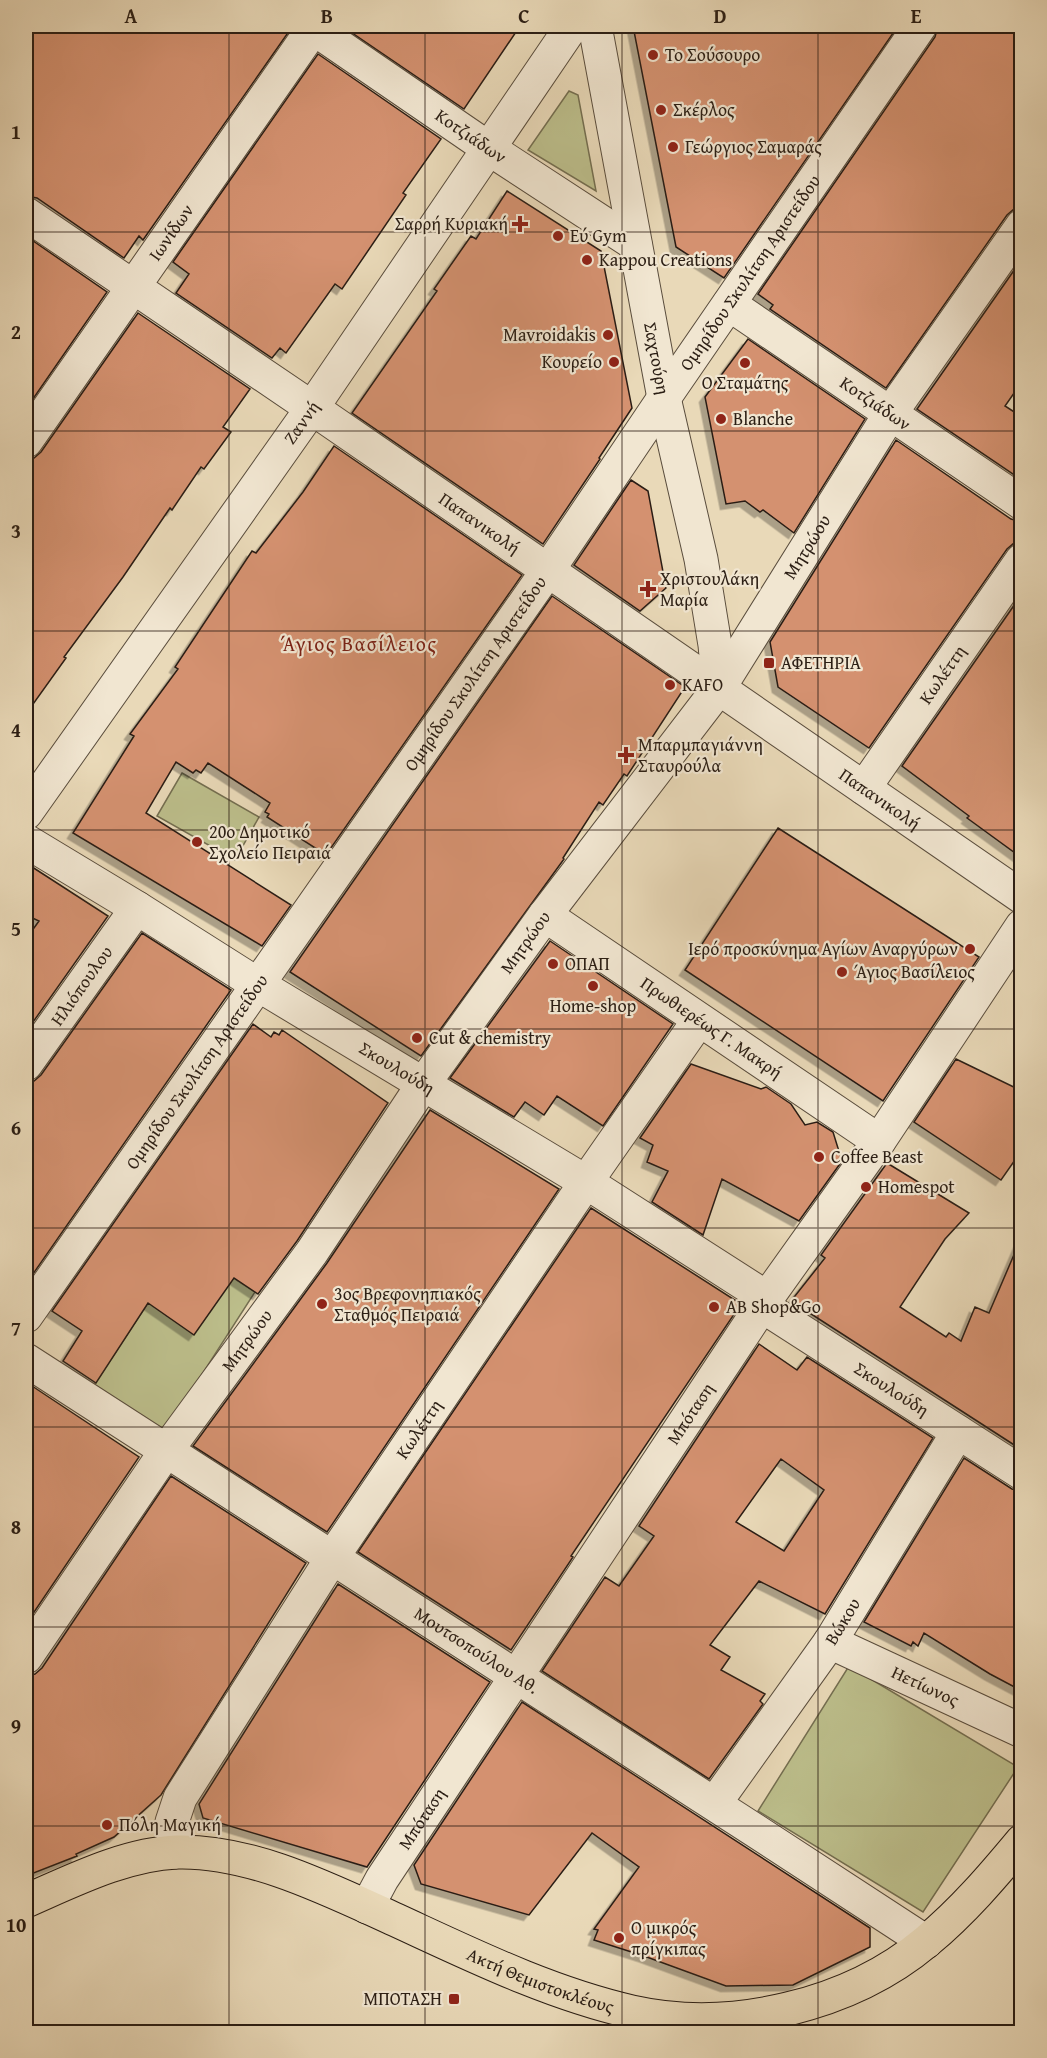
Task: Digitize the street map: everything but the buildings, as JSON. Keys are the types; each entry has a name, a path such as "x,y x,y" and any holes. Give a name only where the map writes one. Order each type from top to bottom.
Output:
{"main road":[{"name":"Ακτή Θεμιστοκλέους","path":"26,1901 113,1866 145,1857 175,1852 214,1854 250,1862 301,1880 473,1955 592,2002 635,2013 682,2018 730,2019 768,2014 803,2005 887,1970 926,1942 977,1895 1022,1841"}],"street":[{"name":"Κοτζιάδων","path":"313,26 488,148 635,244"},
{"name":"Ιωνίδων","path":"26,441 313,26"},
{"name":"Ζαννή","path":"26,813 312,408 572,26"},
{"name":"Σαχτούρη","path":"595,26 664,398 701,559 715,645 719,688"},
{"name":"Ομηρίδου Σκυλίτση Αριστείδου","path":"26,1316 548,570 920,26"},
{"name":"Παπανικολή","path":"26,214 1022,897"},
{"name":"Μητρώου","path":"26,1657 166,1451 312,1252 424,1083 544,915 719,688 890,414 1022,226"},
{"name":"Κοτζιάδων","path":"729,304 1022,503"},
{"name":"Κωλέττη","path":"864,788 1022,560"},
{"name":"Σκουλούδη","path":"26,842 586,1182 1022,1473"},
{"name":"Ηλιόπουλου","path":"26,1064 137,908"},
{"name":"Πρωθιερέως Γ. Μακρή","path":"544,915 879,1141"},
{"name":"Μπόταση","path":"367,1907 382,1879 765,1302 879,1141 1022,926"},
{"name":"Κωλέττη","path":"175,1852 172,1822 180,1798 332,1558 586,1182 699,1020"},
{"name":"Μουτσοπούλου Αθ.","path":"26,1360 715,1803 926,1942"},
{"name":"Βώκου","path":"715,1803 830,1642 958,1432"},
{"name":"Ηετίωνος","path":"830,1642 1022,1731"}],"green space":[{"path":"569,91 578,95 596,191 528,150"},
{"path":"182,773 259,817 235,860 157,816"},
{"path":"175,1262 212,1264 255,1292 165,1432 94,1385"},
{"path":"849,1666 1018,1767 923,1912 758,1811"}],"place":[{"name":"Το Σούσουρο","path":"653,55"},
{"name":"Σκέρλος","path":"661,110"},
{"name":"Γεώργιος Σαμαράς","path":"673,147"},
{"name":"Σαρρή Κυριακή","path":"520,224"},
{"name":"Εύ Gym","path":"558,236"},
{"name":"Kappou Creations","path":"587,260"},
{"name":"Mavroidakis","path":"608,335"},
{"name":"Κουρείο","path":"614,362"},
{"name":"Ο Σταμάτης","path":"745,363"},
{"name":"Blanche","path":"721,419"},
{"name":"Χριστουλάκη Μαρία","path":"648,589"},
{"name":"ΑΦΕΤΗΡΙΑ","path":"769,663"},
{"name":"KAFO","path":"670,685"},
{"name":"Μπαρμπαγιάννη Σταυρούλα","path":"626,755"},
{"name":"20ο Δημοτικό Σχολείο Πειραιά","path":"197,842"},
{"name":"Ιερό προσκύνημα Αγίων Αναργύρων","path":"970,949"},
{"name":"ΟΠΑΠ","path":"553,964"},
{"name":"Άγιος Βασίλειος","path":"842,972"},
{"name":"Home-shop","path":"593,986"},
{"name":"Cut & chemistry","path":"417,1038"},
{"name":"Coffee Beast","path":"819,1157"},
{"name":"Homespot","path":"866,1187"},
{"name":"3ος Βρεφονηπιακός Σταθμός Πειραιά","path":"322,1304"},
{"name":"AB Shop&Go","path":"714,1307"},
{"name":"Πόλη Μαγική","path":"107,1825"},
{"name":"Ο μικρός πρίγκιπας","path":"619,1938"},
{"name":"ΜΠΟΤΑΣΗ","path":"454,1999"}],"district":[{"name":"Άγιος Βασίλειος","path":"359,644"}]}
